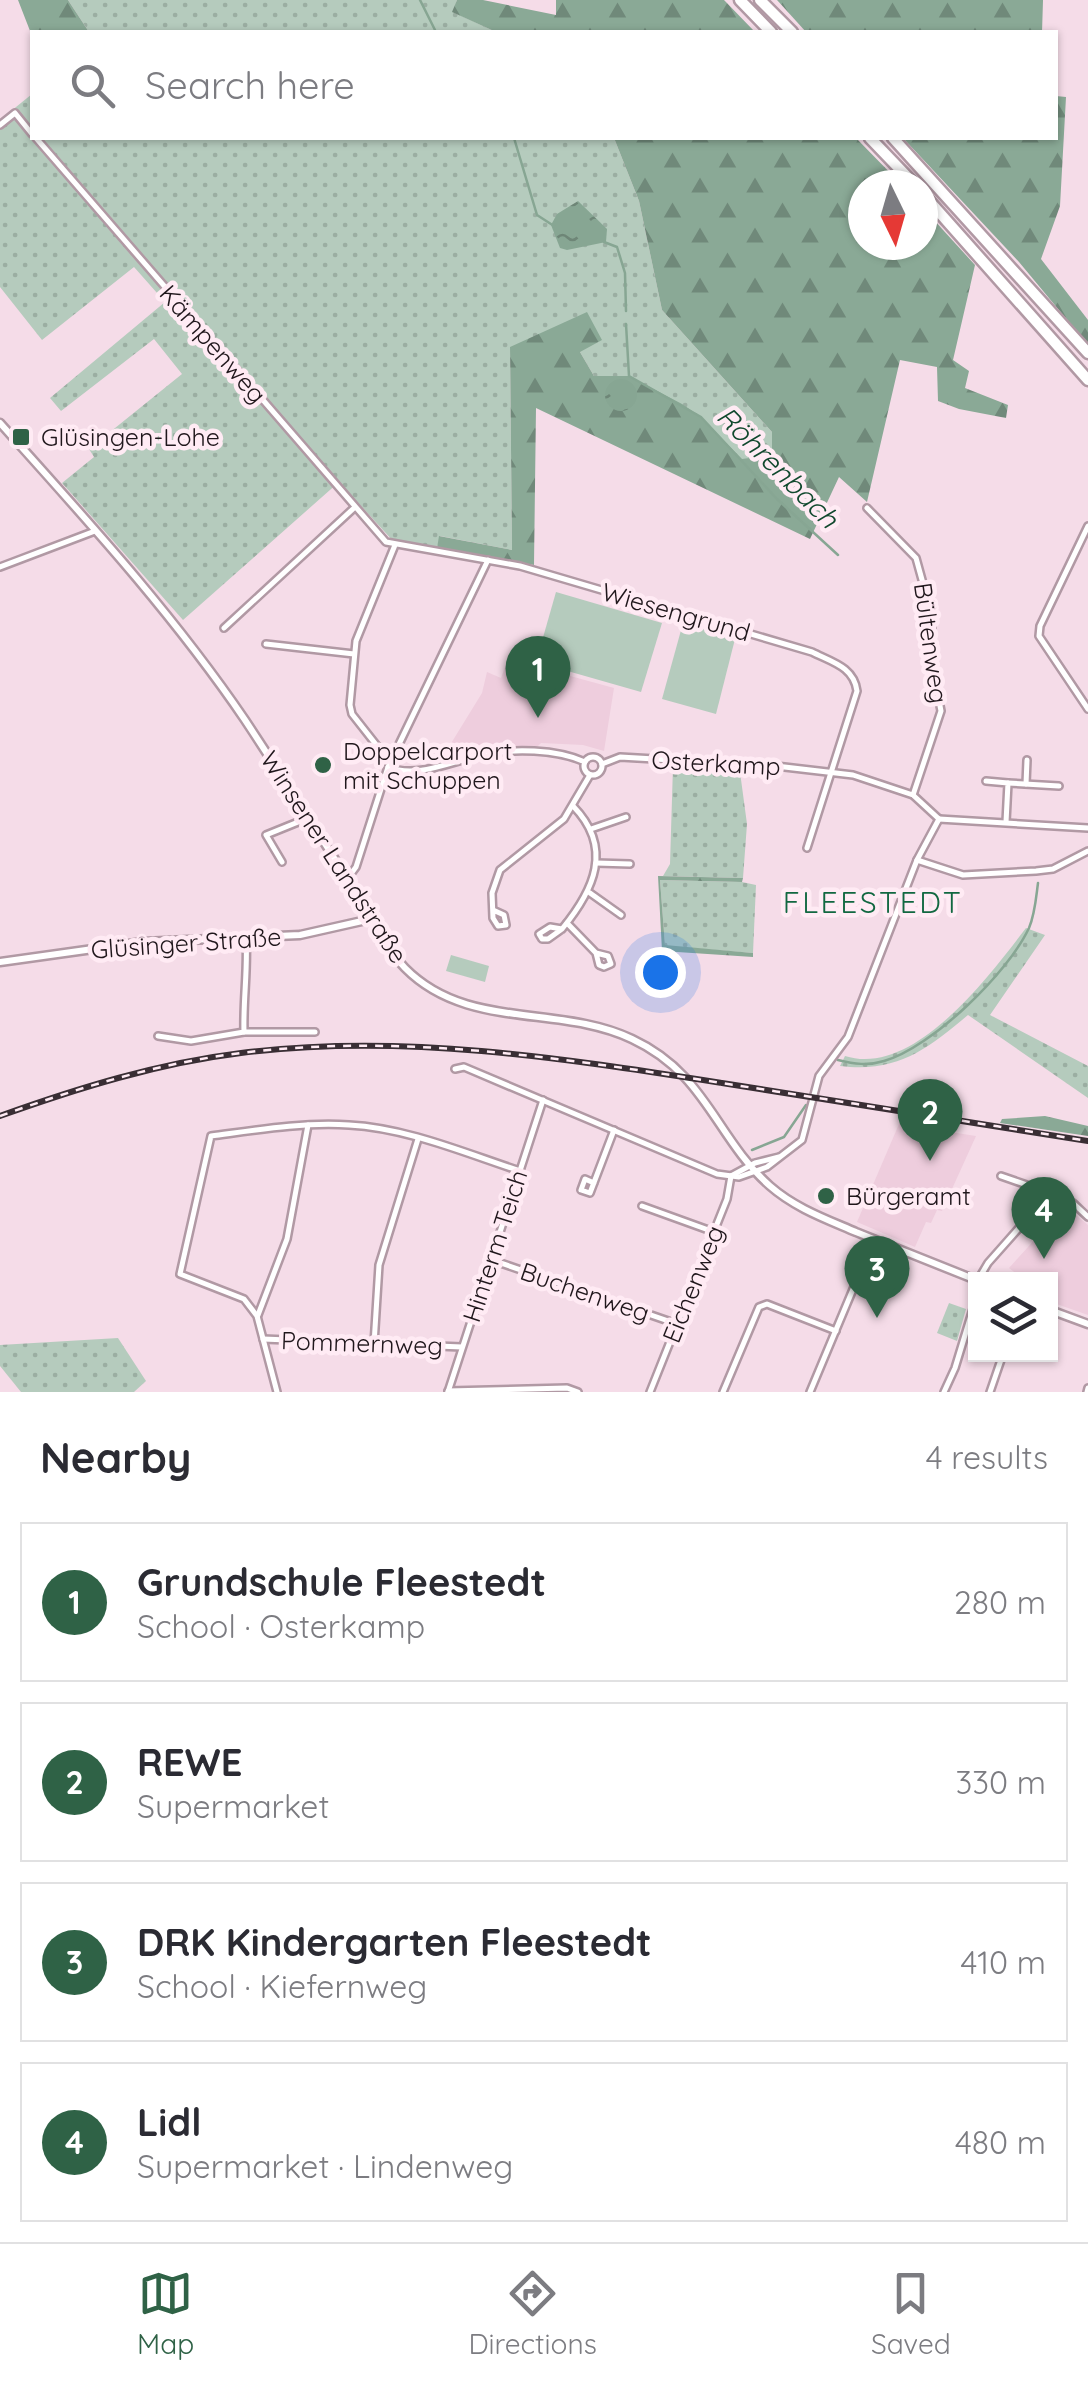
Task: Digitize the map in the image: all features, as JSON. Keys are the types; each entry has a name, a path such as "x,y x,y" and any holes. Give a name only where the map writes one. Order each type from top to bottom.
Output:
{"highway":[{"path":"740,0 769,30"},
{"path":"760,0 790,30"},
{"path":"872,140 900,170"},
{"path":"895,140 1088,353"},
{"path":"938,211 1088,380"}],"street":[{"name":"Kämpenweg","path":"0,126 15,113 30,131"},
{"name":"Kämpenweg","path":"37,140 354,508 386,542 395,545"},
{"name":"Winsener Landstraße","path":"0,423 192,644 309,817 403,966 464,1005 504,1015 590,1024 636,1040 696,1086 752,1168 794,1204 968,1276"},
{"path":"224,628 354,508"},
{"name":"Bültenweg","path":"866,508 916,558 932,616 932,665 941,711 913,795"},
{"path":"1088,526 1040,626 1039,636 1088,709"},
{"path":"0,567 96,530"},
{"path":"389,765 352,714 354,654 395,545"},
{"name":"Wiesengrund","path":"395,545 520,566 812,652 847,670 857,691 831,771"},
{"path":"347,879 356,867 389,765 488,560"},
{"path":"266,644 354,654"},
{"name":"Osterkamp","path":"389,765 396,770 436,768 503,752 566,754 585,762 594,757 602,764 620,757 831,771 913,795 939,819"},
{"path":"1026,784 1027,760"},
{"path":"585,762 584,769 590,774"},
{"path":"492,910 492,893 500,870 564,819 590,774 600,771 602,764"},
{"path":"807,848 831,771"},
{"path":"986,782 1059,786"},
{"path":"1006,824 1008,783"},
{"path":"562,929 589,893 596,863 590,829 573,806"},
{"path":"282,862 266,835 309,817"},
{"path":"590,829 626,818"},
{"path":"455,1068 464,1067 716,1174 732,1176 782,1156 804,1135 820,1076 855,1022 917,860 939,819 1088,828"},
{"path":"917,860 963,875 990,874 1052,868 1088,851"},
{"path":"596,863 630,864"},
{"path":"589,893 621,915"},
{"name":"Glüsinger Straße","path":"0,962 112,945 300,935 371,919"},
{"path":"568,922 596,953"},
{"path":"244,1032 243,1003 249,974 246,937"},
{"path":"158,1036 191,1041 244,1032 315,1032"},
{"name":"Hinterm Teich","path":"448,1392 543,1100"},
{"path":"277,1392 257,1316 244,1299 180,1274 211,1136 308,1125 350,1125 418,1138 520,1171"},
{"path":"257,1316 287,1239 308,1125"},
{"path":"594,1182 614,1130"},
{"path":"374,1344 379,1266 418,1138"},
{"name":"Eichenweg","path":"650,1392 730,1192 732,1176"},
{"path":"1001,1176 1050,1193 1064,1204 1073,1202 1088,1217"},
{"path":"982,1272 1050,1193"},
{"path":"642,1206 714,1232"},
{"path":"810,1392 874,1239"},
{"name":"Buchenweg","path":"492,1260 678,1324"},
{"path":"723,1392 758,1307 768,1304 836,1331"},
{"path":"1058,1313 1088,1324"},
{"path":"944,1392 968,1321"},
{"name":"Pommernweg","path":"263,1340 462,1347"},
{"path":"990,1392 1001,1362"},
{"path":"448,1392 578,1392"}],"shaded area":[{"path":"68,0 457,0 453,12 492,30 88,30"},
{"path":"30,96 30,140 615,140 639,201 662,310 772,432 772,455 742,460 701,417 629,376 594,376 580,352 510,347 512,550 440,536 437,548 394,542 339,482 183,620 62,483 94,457 89,449 182,374 154,339 61,411 50,398 165,302 134,267 42,340 0,287 0,120"},
{"path":"556,592 662,623 641,692 536,662"},
{"path":"683,623 735,639 716,714 662,699"},
{"path":"508,659 614,688 604,751 583,745 493,745 442,758 482,693 487,672 501,678"},
{"path":"673,766 740,772 747,824 743,878 663,876 670,864"},
{"path":"660,880 756,885 753,953 665,946"},
{"path":"1026,928 1045,935 990,1015 1088,1066 1088,1098 968,1015 925,1048 895,1062 840,1066 845,1056 871,1059 897,1052 923,1038 971,995"},
{"path":"451,955 489,966 485,982 446,971"},
{"path":"899,1124 976,1136 942,1211 937,1210 931,1223 926,1222 915,1247 857,1222"},
{"path":"1065,1206 1088,1225 1088,1315 1058,1304 1058,1272 1014,1272 1009,1268"},
{"path":"949,1303 966,1309 957,1341 937,1333"},
{"path":"118,1338 146,1381 134,1392 21,1392 0,1366 0,1345"}],"green space":[{"path":"18,0 68,0 88,30 30,30"},
{"path":"457,0 483,0 556,15 556,0 724,0 753,30 492,30 452,12"},
{"path":"777,0 1043,0 1042,30 804,30"},
{"path":"1058,96 1066,97 1060,206 1041,259 1088,320 1088,345 1019,262 938,175 938,170 933,170 905,140 1058,140"},
{"path":"615,140 858,140 887,170 848,170 848,260 938,260 938,224 975,265 953,360 969,371 965,388 1008,405 1006,418 938,401 937,367 900,360 867,502 839,477 810,539 536,408 534,565 437,548 439,536 512,550 510,347 587,312 602,340 580,352 594,376 629,376 682,404 701,417 742,459 772,455 772,432 662,310 639,201"},
{"path":"658,876 743,878 742,882 660,880 665,945 753,953 753,957 662,951"},
{"path":"1045,1116 1088,1126 1088,1136 1000,1123 1002,1119"}],"water":[{"path":"578,201 607,229 606,242 560,248 551,225 557,214"},
{"path":"621,379 632,384 637,395 632,406 621,411 610,406 605,395 610,384"}],"waterway":[{"name":"Röhrenbach","path":"420,0 435,30"},
{"name":"Röhrenbach","path":"515,140 537,215 554,226"},
{"name":"Röhrenbach","path":"604,242 617,247 625,273 626,311"},
{"name":"Röhrenbach","path":"626,324 629,376 701,417 777,499 838,555"},
{"name":"Röhrenbach","path":"838,1060 872,1064 884,1061 924,1041 945,1025 986,986 1019,946 1031,923 1038,883"},
{"name":"Röhrenbach","path":"752,1150 784,1137 806,1105"}],"railway":[{"path":"0,1116 119,1078 210,1057 302,1048 422,1047 602,1065 1088,1141"}],"place":[{"name":"Glüsingen-Lohe","path":"21,437"},
{"name":"Grundschule Fleestedt","path":"538,718"},
{"name":"Doppelcarport mit Schuppen","path":"323,765"},
{"name":"REWE","path":"930,1161"},
{"name":"Bürgeramt","path":"826,1196"},
{"name":"Lidl","path":"1044,1259"},
{"name":"DRK Kindergarten Fleestedt","path":"877,1318"}],"district":[{"name":"FLEESTEDT","path":"873,903"}]}
